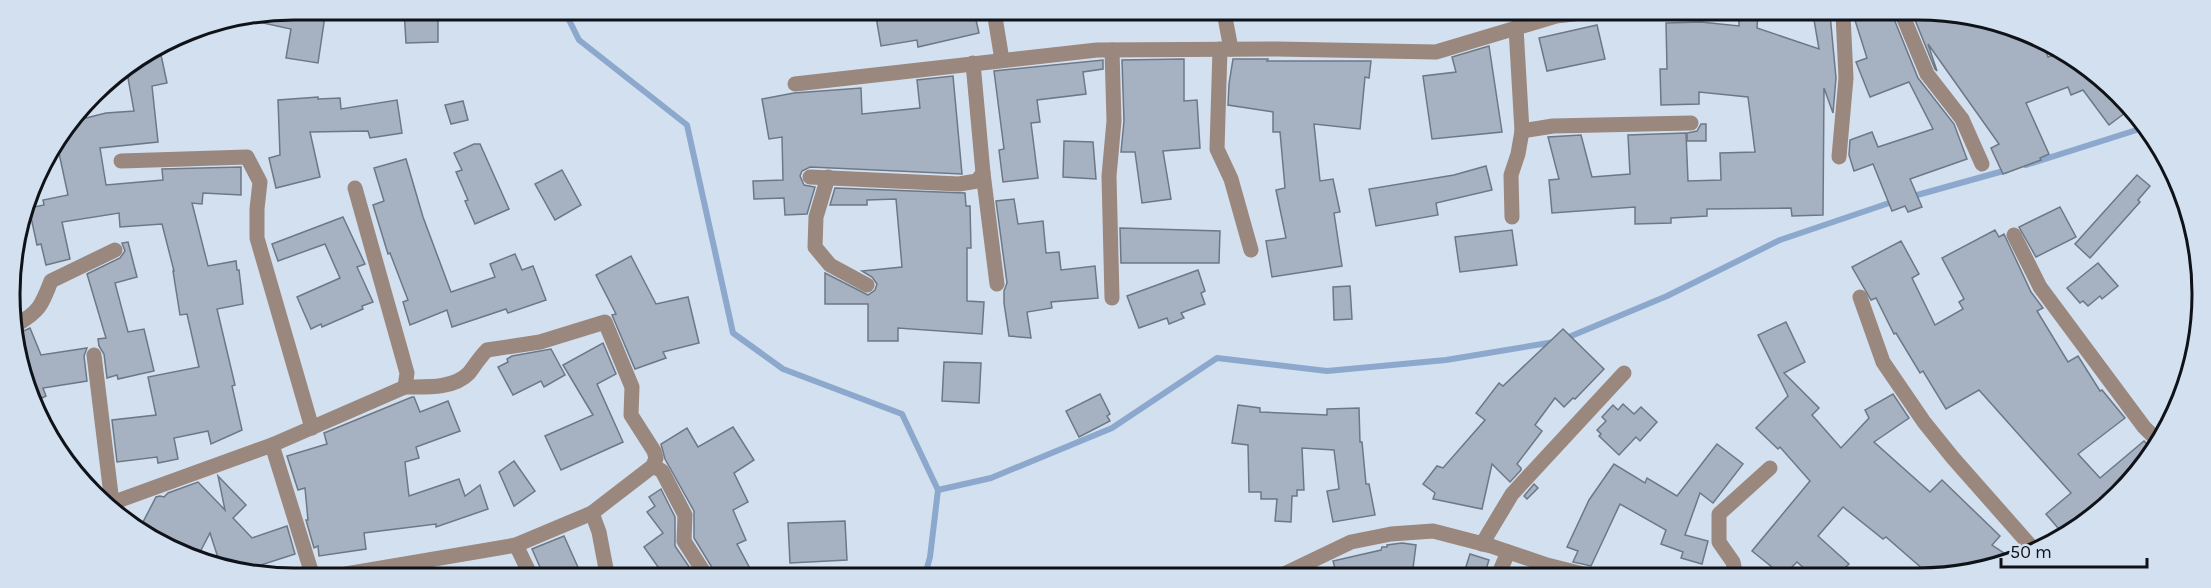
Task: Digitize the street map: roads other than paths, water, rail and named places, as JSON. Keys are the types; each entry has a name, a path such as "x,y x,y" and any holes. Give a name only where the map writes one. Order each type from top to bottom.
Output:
{"street":[{"path":"995,20 1002,60"},
{"path":"1224,20 1225,49 1217,149 1231,178 1251,250"},
{"path":"795,84 973,63 1112,50 1436,52 1540,20"},
{"path":"1839,158 1846,78 1843,20"},
{"path":"1904,20 1927,74 1962,119 1983,164"},
{"path":"1512,217 1511,175 1518,154 1522,130 1516,28"},
{"path":"1112,50 1114,121 1109,176 1112,298"},
{"path":"973,63 983,173 997,284"},
{"path":"1522,130 1553,126 1691,123"},
{"path":"121,161 247,157 260,182 257,238 312,428"},
{"path":"810,177 959,184 977,181 983,173"},
{"path":"828,177 816,217 814,247 830,265 867,285"},
{"path":"355,188 407,373 405,387"},
{"path":"2014,236 2040,287 2152,435"},
{"path":"21,322 33,316 41,307 51,281 115,250"},
{"path":"1860,297 1884,362 1924,422 2029,544"},
{"path":"115,501 272,445 405,387 429,387 458,381 468,373 487,350 540,342 605,322 632,387 631,415 654,451 656,458 653,466 592,513 516,545 381,568"},
{"path":"94,355 109,497"},
{"path":"1482,544 1512,494 1624,373"},
{"path":"272,445 310,568"},
{"path":"653,466 662,471 686,514 684,541 701,568"},
{"path":"1734,568 1733,562 1719,542 1719,514 1770,468"},
{"path":"592,513 599,532 606,568"},
{"path":"1297,568 1351,542 1391,534 1433,531 1559,568"},
{"path":"516,545 527,568"},
{"path":"1501,568 1508,552"}],"waterway":[{"path":"569,20 579,40 687,125 733,333 783,369 902,414 938,490 927,568"},
{"path":"2026,165 2137,130"},
{"path":"1910,197 2007,170"},
{"path":"1564,339 1667,296 1780,240 1895,201"},
{"path":"938,490 991,478 1112,428 1217,358 1327,371 1446,360 1554,342"}]}
